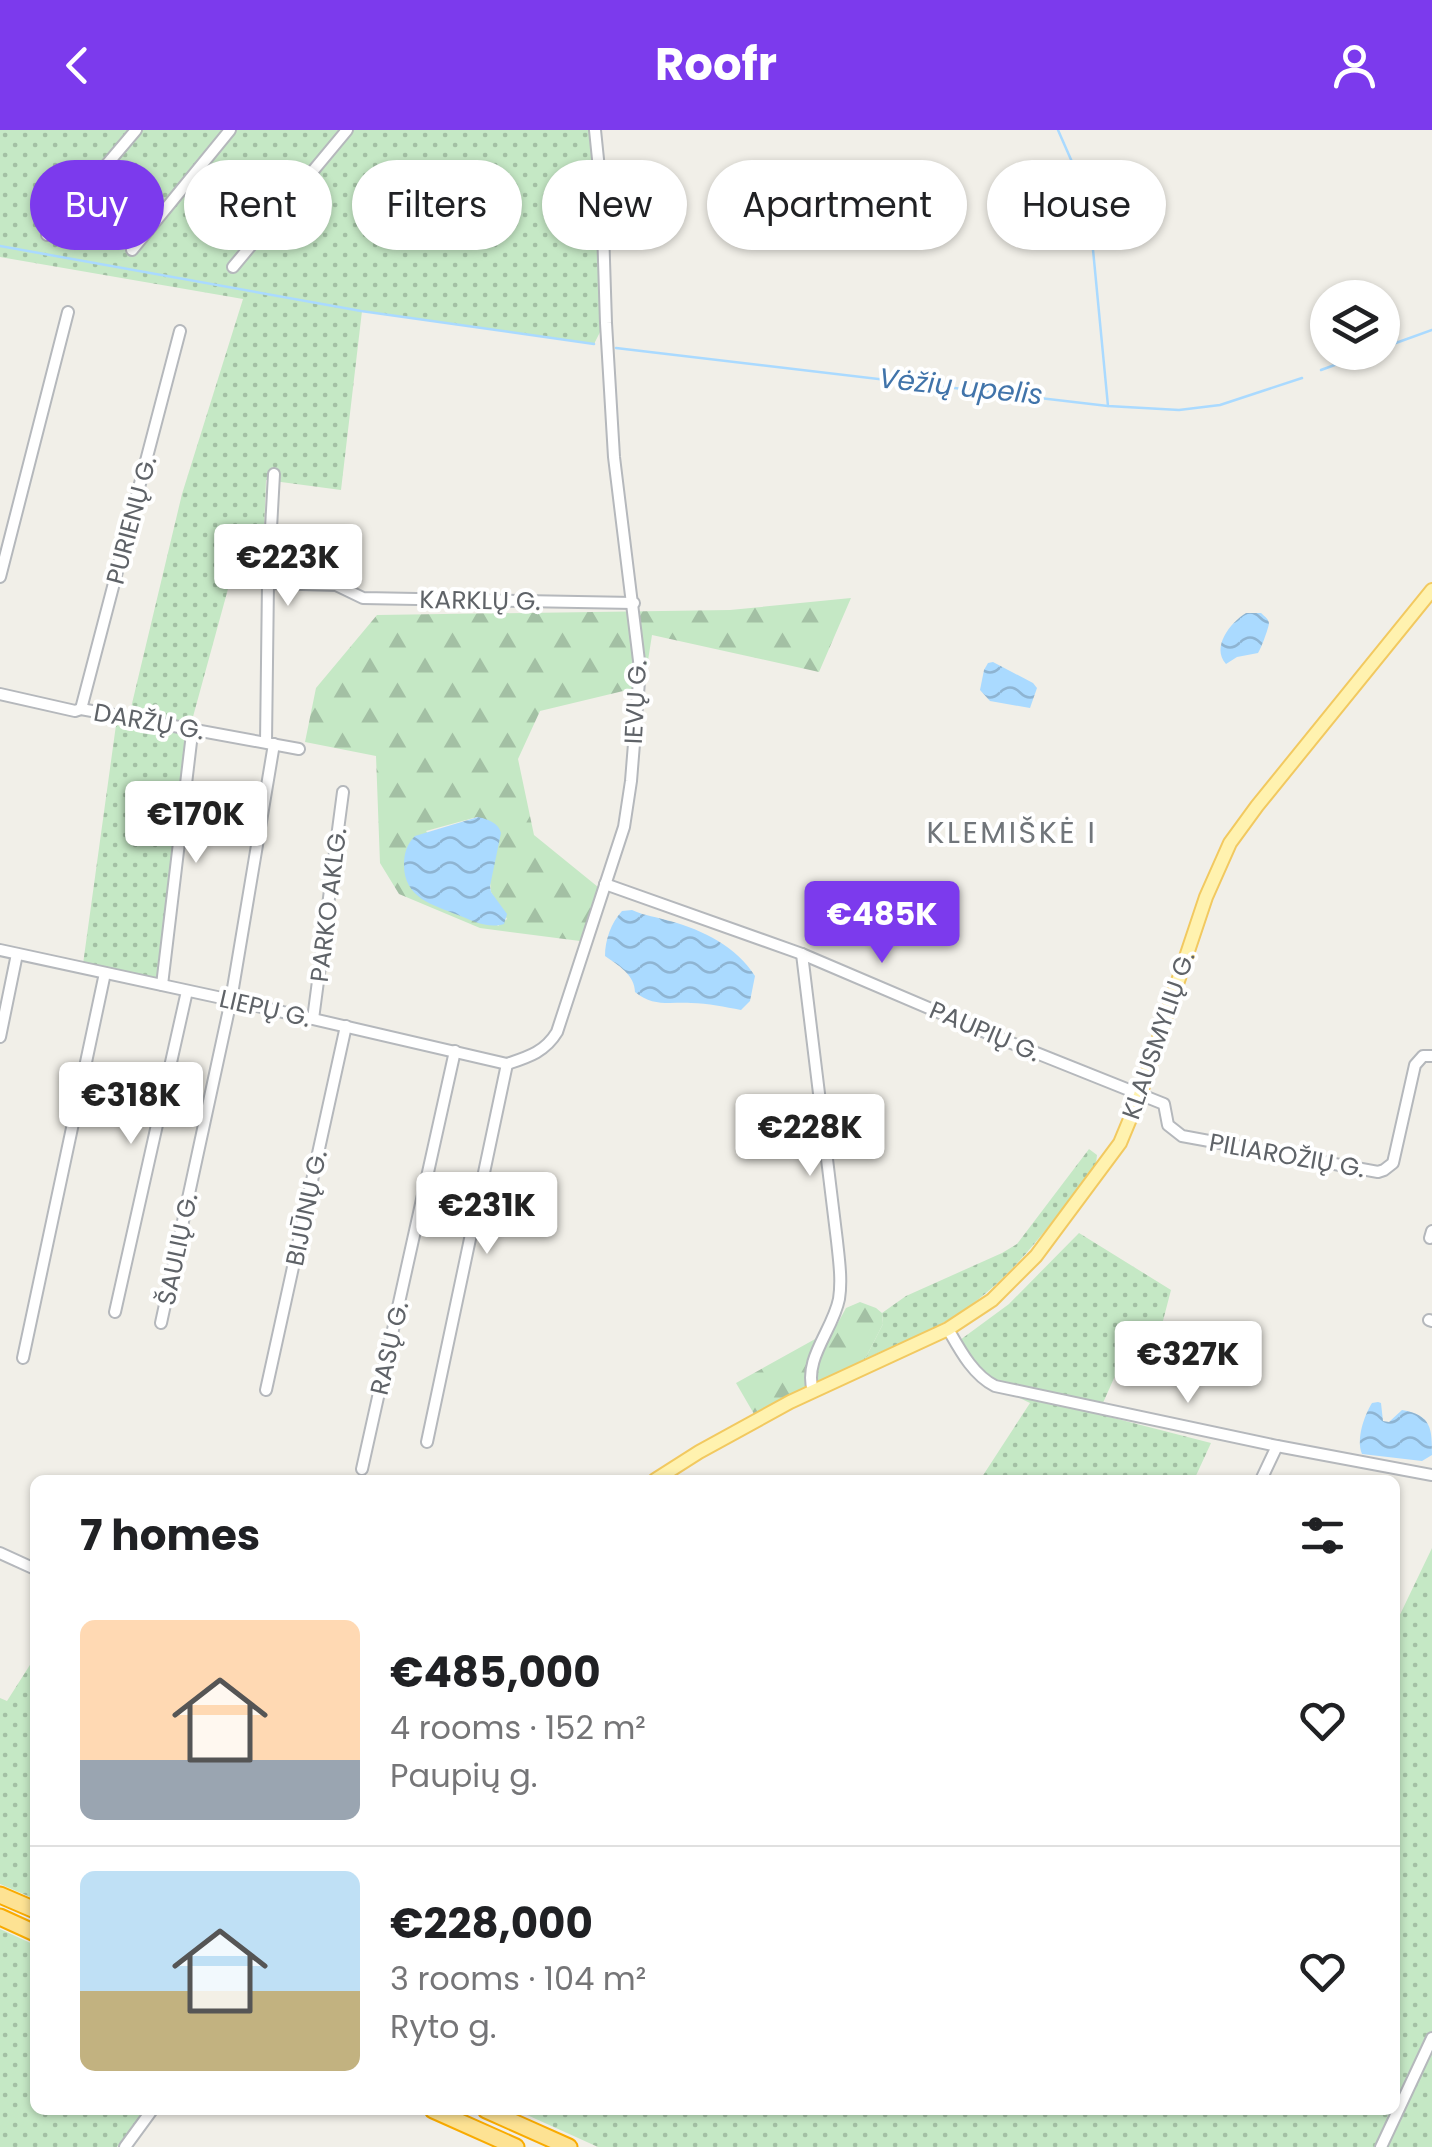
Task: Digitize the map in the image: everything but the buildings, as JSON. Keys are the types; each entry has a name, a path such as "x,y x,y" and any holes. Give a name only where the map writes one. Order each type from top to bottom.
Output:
{"highway":[{"path":"0,1894 30,1908"},
{"path":"0,1918 30,1931"},
{"path":"444,2115 516,2147"},
{"path":"497,2115 569,2147"}],"main road":[{"name":"KLAUSMYLIŲ G.","path":"663,1475 813,1391 948,1330 992,1300 1036,1256 1113,1152 1140,1095 1206,897 1230,843 1432,590"}],"street":[{"path":"111,160 136,130"},
{"path":"164,211 230,130"},
{"path":"233,267 347,130"},
{"name":"IEVŲ G.","path":"507,1064 543,1050 558,1032 624,827 631,781 640,668 614,457 602,198 595,130"},
{"path":"0,578 68,312"},
{"name":"PURIENŲ G.","path":"81,709 180,330"},
{"name":"ŠAULIŲ G.","path":"161,1322 231,1000 270,743 268,582 274,474"},
{"name":"KARKLŲ G.","path":"268,582 336,585 363,598 634,603"},
{"name":"DARŽŲ G.","path":"0,694 75,711 299,749"},
{"path":"162,985 191,742"},
{"name":"PARKO AKLG.","path":"313,1019 343,792"},
{"name":"PAUPIŲ G.","path":"605,884 802,954 1140,1095"},
{"name":"LIEPŲ G.","path":"0,950 507,1064"},
{"path":"0,1037 18,954"},
{"path":"802,954 840,1285 837,1308 812,1364 813,1391"},
{"path":"23,1358 105,973"},
{"path":"115,1312 187,991"},
{"name":"BIJŪNŲ G.","path":"266,1390 346,1026"},
{"name":"RASŲ G.","path":"362,1469 455,1052"},
{"name":"PILIAROŽIŲ G.","path":"1140,1095 1164,1104 1168,1124 1182,1136 1378,1172 1393,1163 1415,1065 1423,1056 1432,1056"},
{"path":"427,1442 507,1064"},
{"path":"948,1330 983,1380 995,1386 1432,1475"},
{"path":"1263,1475 1277,1446"},
{"path":"1383,1475 1386,1467"},
{"path":"0,1554 30,1566"},
{"path":"1400,2106 1432,2038"},
{"path":"126,2147 148,2115"},
{"path":"1381,2147 1396,2115"}],"green space":[{"path":"0,130 590,130 593,160 542,160 542,250 598,250 601,330 594,344 362,311 341,490 266,480 262,585 231,578 191,724 130,712 182,494 243,299 0,257"},
{"path":"851,598 819,672 652,635 644,686 540,711 518,759 534,835 598,887 580,941 480,928 399,894 380,863 376,756 305,742 316,688 377,615 730,610","holes":["477,817 484,819 491,892 507,919 498,926 426,831"]},
{"path":"128,721 190,732 157,978 83,964 116,725 126,727"},
{"path":"1089,1149 1097,1155 1096,1164 1033,1245 998,1282 947,1320 865,1359 883,1324 882,1313 906,1296 1017,1244"},
{"path":"1079,1233 1171,1290 1152,1363 1123,1358 1098,1414 1211,1443 1196,1475 983,1475 1030,1403 983,1380 956,1343 1009,1304"},
{"path":"860,1302 882,1313 883,1324 865,1359 754,1414 736,1383 835,1328 846,1308"},
{"path":"1432,1548 1432,2147 598,2147 527,2115 1400,2115 1400,1615"},
{"path":"30,1665 30,1897 0,1884 0,1698 7,1701"},
{"path":"0,1929 30,1943 30,2115 141,2115 117,2147 0,2147"}],"water":[{"path":"1246,613 1261,613 1268,620 1263,643 1258,653 1237,657 1226,664 1222,643 1229,629"},
{"path":"993,662 1033,683 1037,688 1030,708 990,701 980,690 984,670"},
{"path":"478,817 495,824 501,833 490,886 507,914 504,924 475,922 430,903 414,893 405,876 405,853 415,836"},
{"path":"632,910 695,929 729,948 755,976 750,1001 741,1010 655,1002 635,992 629,976 605,956 607,938 615,921 622,911"},
{"path":"1378,1402 1383,1421 1389,1422 1402,1410 1425,1420 1432,1455 1422,1461 1362,1454 1364,1421 1372,1403"}],"waterway":[{"path":"1058,130 1089,208 1108,406"},
{"name":"Vėžių upelis","path":"0,246 361,311 594,344"},
{"name":"Vėžių upelis","path":"1400,342 1432,330"},
{"name":"Vėžių upelis","path":"616,348 1108,406 1179,410 1220,405 1302,378"}],"district":[{"name":"KLEMIŠKĖ I","path":"1012,833"}]}
